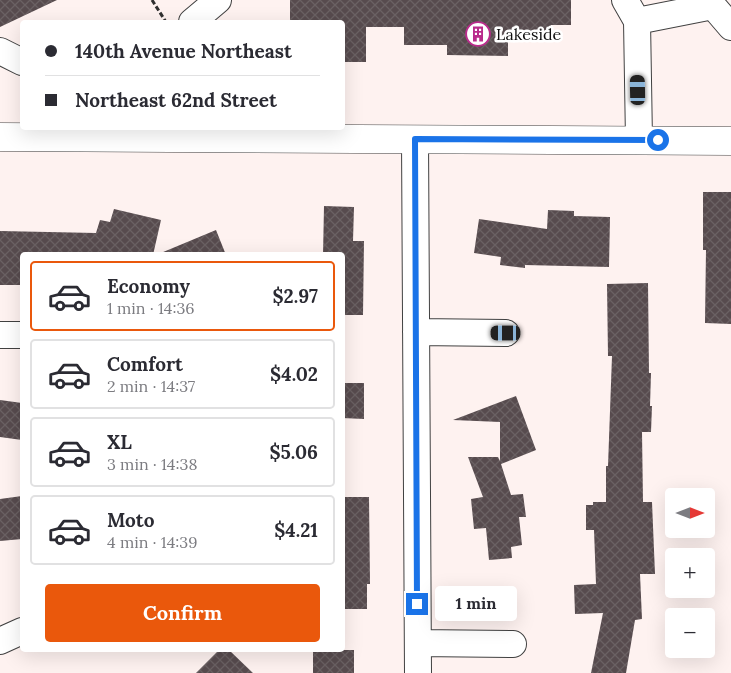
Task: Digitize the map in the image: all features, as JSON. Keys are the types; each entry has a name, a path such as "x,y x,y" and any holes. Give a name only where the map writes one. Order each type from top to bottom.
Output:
{"street":[{"path":"194,20 218,0"},
{"path":"639,140 631,10 716,3 731,27"},
{"path":"0,51 20,61"},
{"path":"0,137 731,141"},
{"path":"415,139 418,673"},
{"path":"416,332 506,333"},
{"path":"0,335 20,335"},
{"path":"0,641 20,632"},
{"path":"418,643 513,644"}],"path":[{"path":"152,0 166,20"}],"building":[{"path":"0,0 57,0 0,27"},
{"name":"Lakeside","path":"290,0 571,0 571,25 551,25 551,40 508,40 508,56 447,55 447,45 404,45 404,27 366,27 366,62 345,62 345,20 290,20"},
{"path":"703,192 731,192 731,324 705,323 706,250 703,250"},
{"path":"324,206 354,207 353,241 364,241 363,315 345,315 345,252 323,252"},
{"path":"114,209 161,220 154,252 20,252 20,285 0,285 0,231 96,233 100,220 110,222"},
{"path":"548,210 574,211 574,216 610,217 609,267 525,265 525,268 500,265 501,257 474,253 479,219 547,229"},
{"path":"216,230 225,252 163,252"},
{"path":"648,283 649,373 651,373 650,406 652,406 651,432 642,432 643,502 652,502 655,574 640,574 642,619 635,620 626,673 591,673 603,613 575,614 574,585 596,584 594,530 586,530 586,505 593,505 593,502 606,502 612,356 608,356 607,284"},
{"path":"345,383 364,383 364,419 345,418"},
{"path":"516,396 536,450 501,464 511,495 523,494 526,517 519,517 522,545 511,547 512,558 489,560 486,528 474,529 471,499 483,497 468,457 498,457 500,461 500,422 453,420"},
{"path":"0,400 20,403 20,440 0,437"},
{"path":"20,496 20,539 0,541 0,499"},
{"path":"345,497 369,497 370,584 367,584 367,609 345,609"},
{"path":"345,650 354,650 354,673 313,673 313,652 345,652"},
{"path":"217,652 231,652 253,673 196,673"}],"place":[{"name":"Lakeside","path":"478,34"}],"route":[{"path":"417,604 415,139 658,140"}]}
